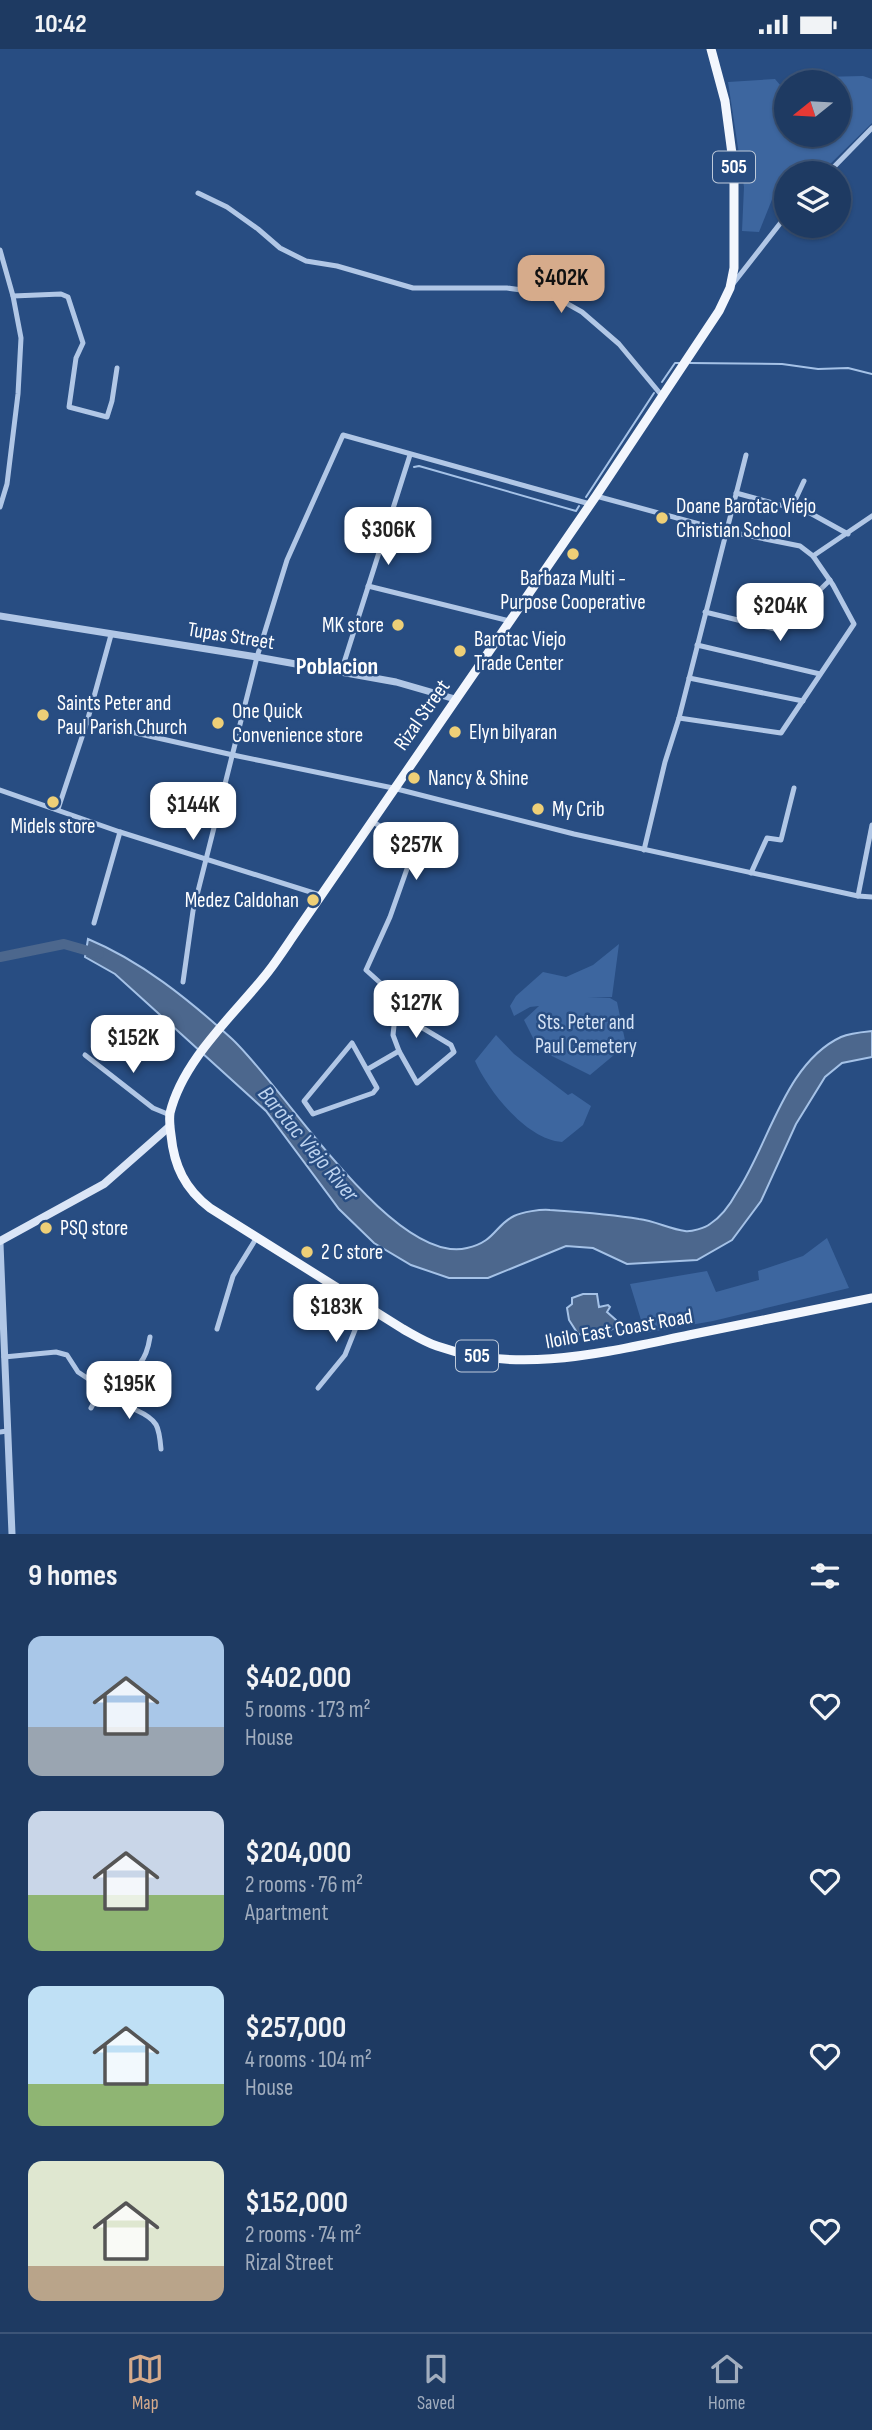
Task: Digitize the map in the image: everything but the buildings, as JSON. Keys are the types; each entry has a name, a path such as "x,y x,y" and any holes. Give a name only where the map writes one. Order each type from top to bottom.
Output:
{"main road":[{"name":"505","path":"711,49 725,101 734,169 736,241 730,288"},
{"name":"Rizal Street","path":"170,1126 170,1115 180,1087 195,1062 224,1022 267,972 510,621 663,397 719,311 730,288"},
{"name":"Iloilo East Coast Road","path":"170,1126 176,1166 196,1198 365,1305 435,1345 466,1354 503,1360 543,1361 598,1354 872,1298"},
{"path":"0,1242 104,1184 170,1126"}],"street":[{"path":"840,161 872,128"},
{"path":"198,193 227,207 280,248 306,261 413,288 507,288 550,294 582,312 619,344 663,397"},
{"path":"730,288 774,231"},
{"path":"0,250 21,338 18,394 7,484 0,507"},
{"path":"13,296 61,293 68,297 83,343 76,358 69,407 107,417 117,368"},
{"path":"183,982 193,911 257,657 288,560 343,435 593,500 800,546 814,556 854,624 781,733 679,718"},
{"path":"341,672 410,454"},
{"path":"644,850 746,456"},
{"path":"791,509 804,481"},
{"path":"736,493 810,513 848,534"},
{"path":"814,556 872,516"},
{"path":"705,612 779,630 830,580"},
{"path":"369,586 510,621"},
{"name":"Tupas Street","path":"0,616 396,682 455,699"},
{"path":"58,809 87,722 111,635"},
{"path":"697,645 820,674"},
{"path":"689,678 803,701"},
{"path":"87,722 393,788 644,850 872,897"},
{"path":"751,873 767,838 780,840 794,788"},
{"path":"0,790 120,832 320,895"},
{"path":"371,821 412,844 414,849 390,916 366,970 397,998 393,1035 417,1083 454,1052 451,1045 396,1012"},
{"path":"858,896 872,825"},
{"path":"94,923 120,832"},
{"path":"352,1043 368,1069 377,1088 373,1093 313,1114 304,1101 352,1043"},
{"path":"368,1069 399,1051"},
{"path":"85,1055 153,1108 170,1115"},
{"path":"217,1329 225,1295 233,1276 257,1237"},
{"path":"0,1242 4,1432 12,1534"},
{"path":"318,1388 345,1355 365,1305"},
{"path":"91,1408 102,1388 135,1370 150,1337"},
{"path":"4,1357 56,1352 67,1355 78,1372 136,1410 146,1413 159,1432 161,1449"}],"green space":[{"path":"851,76 872,79 872,123 851,144"},
{"path":"774,79 774,147 848,147 833,161 774,161 774,197 759,232 742,231 744,187 728,82"},
{"name":"Sts. Peter and Paul Cemetery","path":"619,944 612,997 588,998 610,998 617,1002 626,1045 590,1075 552,1056 536,1044 524,1020 539,1006 530,1007 514,1016 510,1006 516,996 543,972 566,977 593,965"},
{"path":"496,1035 514,1054 568,1095 572,1093 591,1106 583,1125 562,1142 536,1133 523,1124 499,1100 481,1073 475,1061"},
{"path":"827,1238 849,1288 713,1321 645,1333 630,1284 707,1271 716,1292 759,1280 758,1271 803,1256"}],"water":[{"path":"88,939 127,958 181,995 215,1023 253,1061 340,1167 373,1202 406,1229 437,1246 467,1248 476,1245 489,1238 514,1216 542,1210 628,1217 685,1231 705,1227 722,1214 735,1196 780,1106 806,1065 822,1049 841,1037 860,1032 872,1031 872,1057 842,1063 825,1077 796,1124 761,1201 732,1240 697,1260 627,1264 593,1248 566,1246 488,1278 449,1278 411,1265 374,1243 339,1209 266,1111 115,974 85,957"},
{"path":"583,1294 597,1294 599,1307 610,1307 607,1312 616,1320 616,1328 590,1336 578,1334 569,1320 567,1308 572,1304 572,1298"}],"waterway":[{"path":"662,382 675,363 679,363"},
{"path":"690,363 782,364 818,369 848,368 872,374"},
{"path":"586,497 654,393"},
{"path":"414,467 419,466 576,511 579,506"},
{"name":"Barotac Viejo River","path":"0,957 64,944 99,954"}],"place":[{"name":"Doane Barotac Viejo Christian School","path":"662,518"},
{"name":"Barbaza Multi - Purpose Cooperative","path":"573,554"},
{"name":"MK store","path":"398,625"},
{"name":"Barotac Viejo Trade Center","path":"460,651"},
{"name":"Saints Peter and Paul Parish Church","path":"43,715"},
{"name":"One Quick Convenience store","path":"218,723"},
{"name":"Elyn bilyaran","path":"455,732"},
{"name":"Nancy & Shine","path":"414,778"},
{"name":"Midels store","path":"53,802"},
{"name":"My Crib","path":"538,809"},
{"name":"Medez Caldohan","path":"313,900"},
{"name":"PSQ store","path":"46,1228"},
{"name":"2 C store","path":"307,1252"}],"district":[{"name":"Poblacion","path":"337,666"}]}
